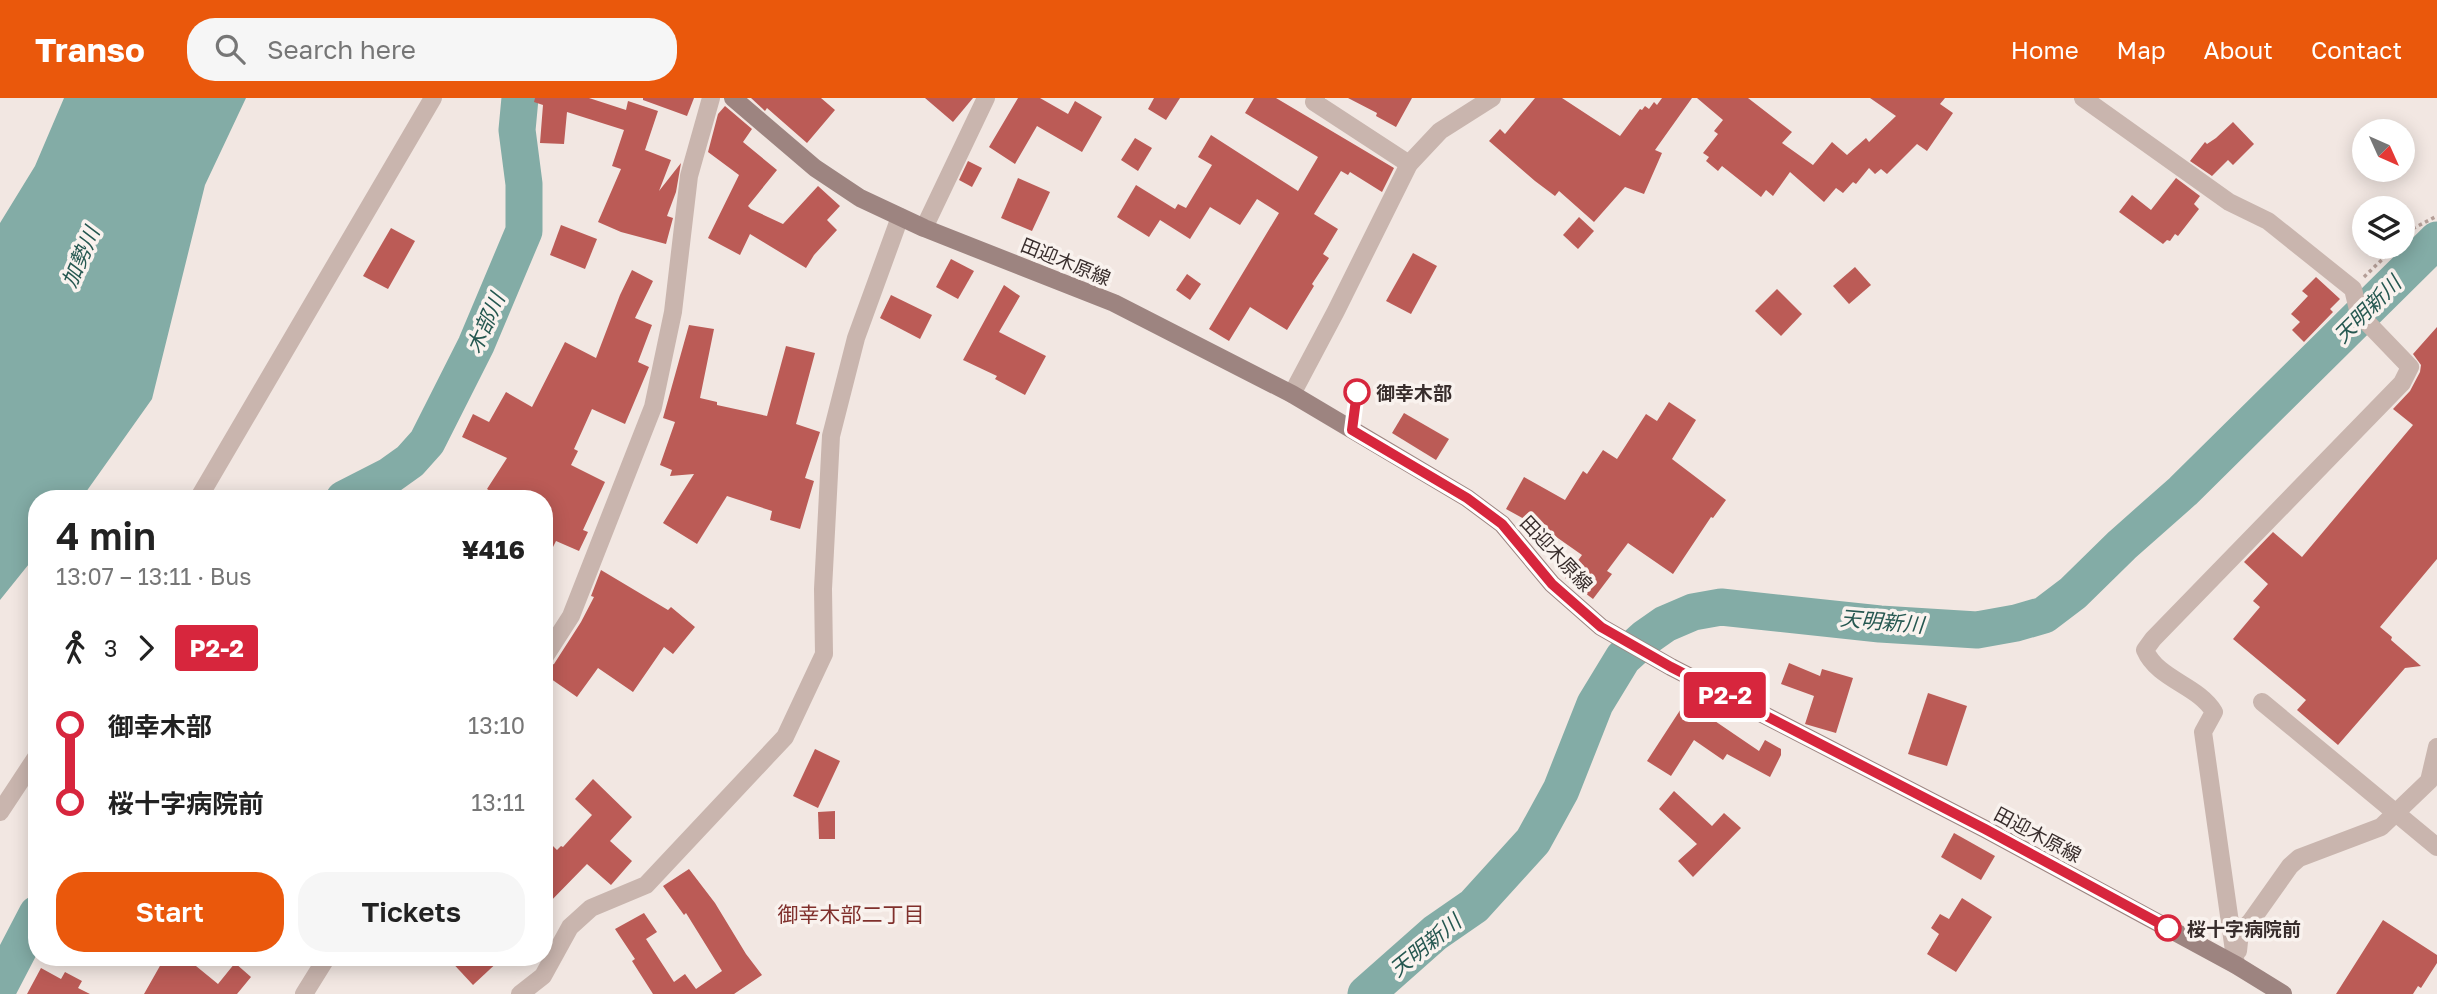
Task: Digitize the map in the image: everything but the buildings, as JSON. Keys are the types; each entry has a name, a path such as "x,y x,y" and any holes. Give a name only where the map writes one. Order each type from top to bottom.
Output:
{"main road":[{"name":"田迎木原線","path":"733,98 815,168 860,198 924,228 1114,303 1292,394 1467,498 1502,524 1552,584 1601,627 1671,667 1985,829 2236,965 2283,994"}],"street":[{"path":"203,490 433,98"},
{"path":"553,643 570,615 653,407 673,312 689,176 712,98"},
{"path":"924,228 986,98"},
{"path":"1316,98 1314,102 1409,164"},
{"path":"1292,394 1409,164 1440,131 1492,98"},
{"path":"2083,98 2229,202 2268,221 2353,289 2359,314 2410,369 2402,383 2145,650 2150,661 2208,702 2214,712 2203,732 2236,965"},
{"path":"553,958 570,927 591,908 646,885 785,737 824,654 823,589 831,436 856,338 900,217"},
{"path":"2262,702 2437,847"},
{"path":"2236,965 2240,932 2251,921 2290,866 2299,858 2381,827 2433,779 2437,747"},
{"path":"0,812 28,770"},
{"path":"304,994 321,966"},
{"path":"520,994 543,976 549,966"}],"lane":[{"path":"1352,430 1358,385"}],"path":[{"path":"2415,227 2437,216"},
{"path":"2353,289 2383,259"}],"water":[{"name":"加勢川","path":"64,98 246,98 205,185 152,399 87,490 28,490 28,565 0,600 0,223 35,166"}],"waterway":[{"name":"木部川","path":"362,490 410,461 427,442 476,345 524,231 524,184 517,130 520,98"},
{"name":"天明新川","path":"1366,994 1435,933 1474,906 1533,841 1561,790 1595,704 1623,658 1645,638 1665,624 1693,612 1721,607 1880,624 1977,630 2044,615 2073,593 2183,491 2437,240"},
{"name":"木部川","path":"0,985 28,931"}],"bus line":[{"name":"P2-2","path":"1357,392 1352,430 1467,498 1502,524 1552,584 1601,627 1671,667 1985,829 2168,928"}],"place":[{"name":"御幸木部","path":"1357,392"},
{"name":"桜十字病院前","path":"2168,928"}],"district":[{"name":"御幸木部二丁目","path":"851,914"}]}
